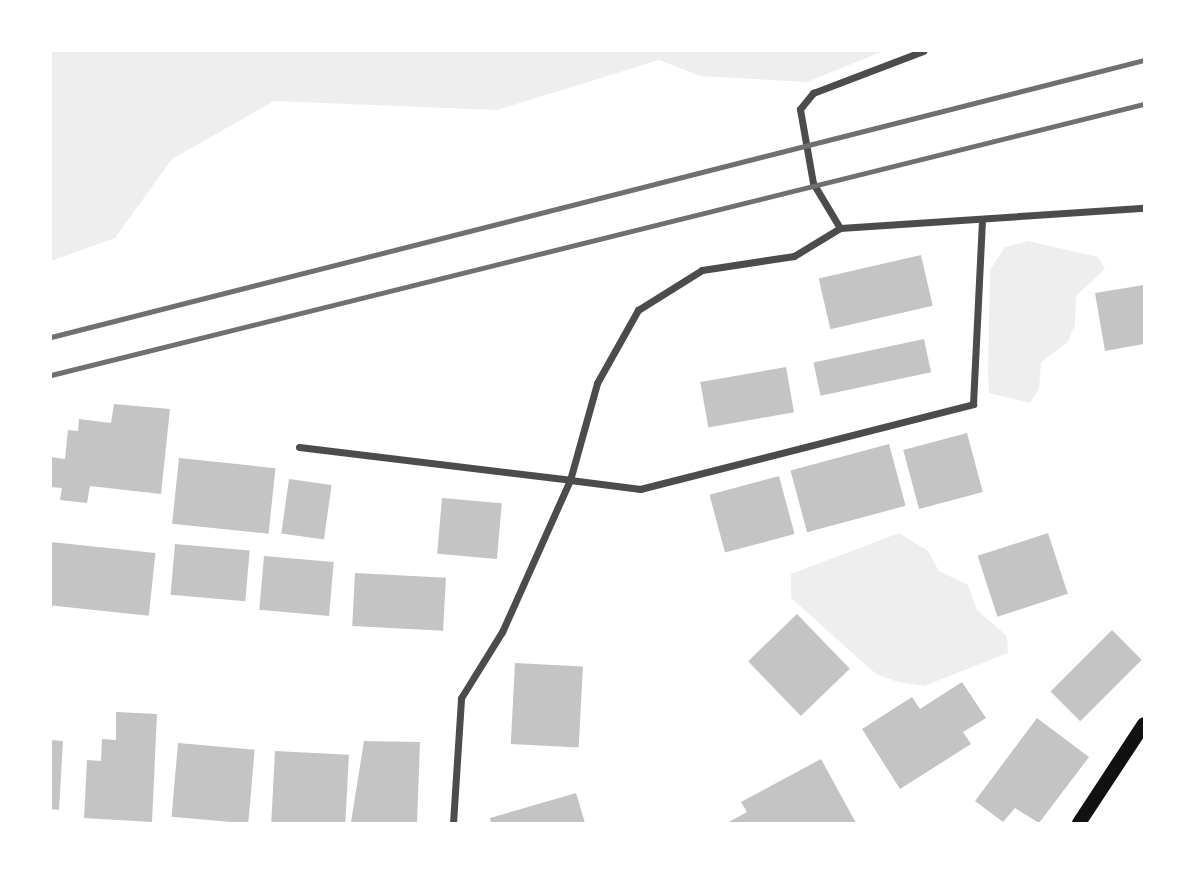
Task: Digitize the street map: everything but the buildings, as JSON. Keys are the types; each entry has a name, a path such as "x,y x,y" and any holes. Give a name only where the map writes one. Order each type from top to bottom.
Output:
{"main road":[{"path":"1079,823 1144,724"}],"street":[{"path":"840,228 813,183 800,109 813,93 923,51"},
{"path":"453,823 461,698 502,632 570,480 597,383 638,310 702,270 794,256 840,228 982,223 1144,208"},
{"path":"299,447 640,489 973,404 982,223"}],"shaded area":[{"path":"51,51 884,51 807,82 700,76 659,60 497,110 274,101 172,159 115,238 51,261"},
{"path":"1028,241 1098,257 1105,269 1076,296 1075,325 1067,343 1041,362 1039,389 1030,403 989,393 988,374 990,270 1005,247"},
{"path":"899,533 928,551 939,571 968,585 977,610 1007,636 1008,653 924,686 898,682 876,674 791,598 791,574"}],"railway":[{"path":"51,337 1144,60"},
{"path":"51,375 1144,104"}]}
